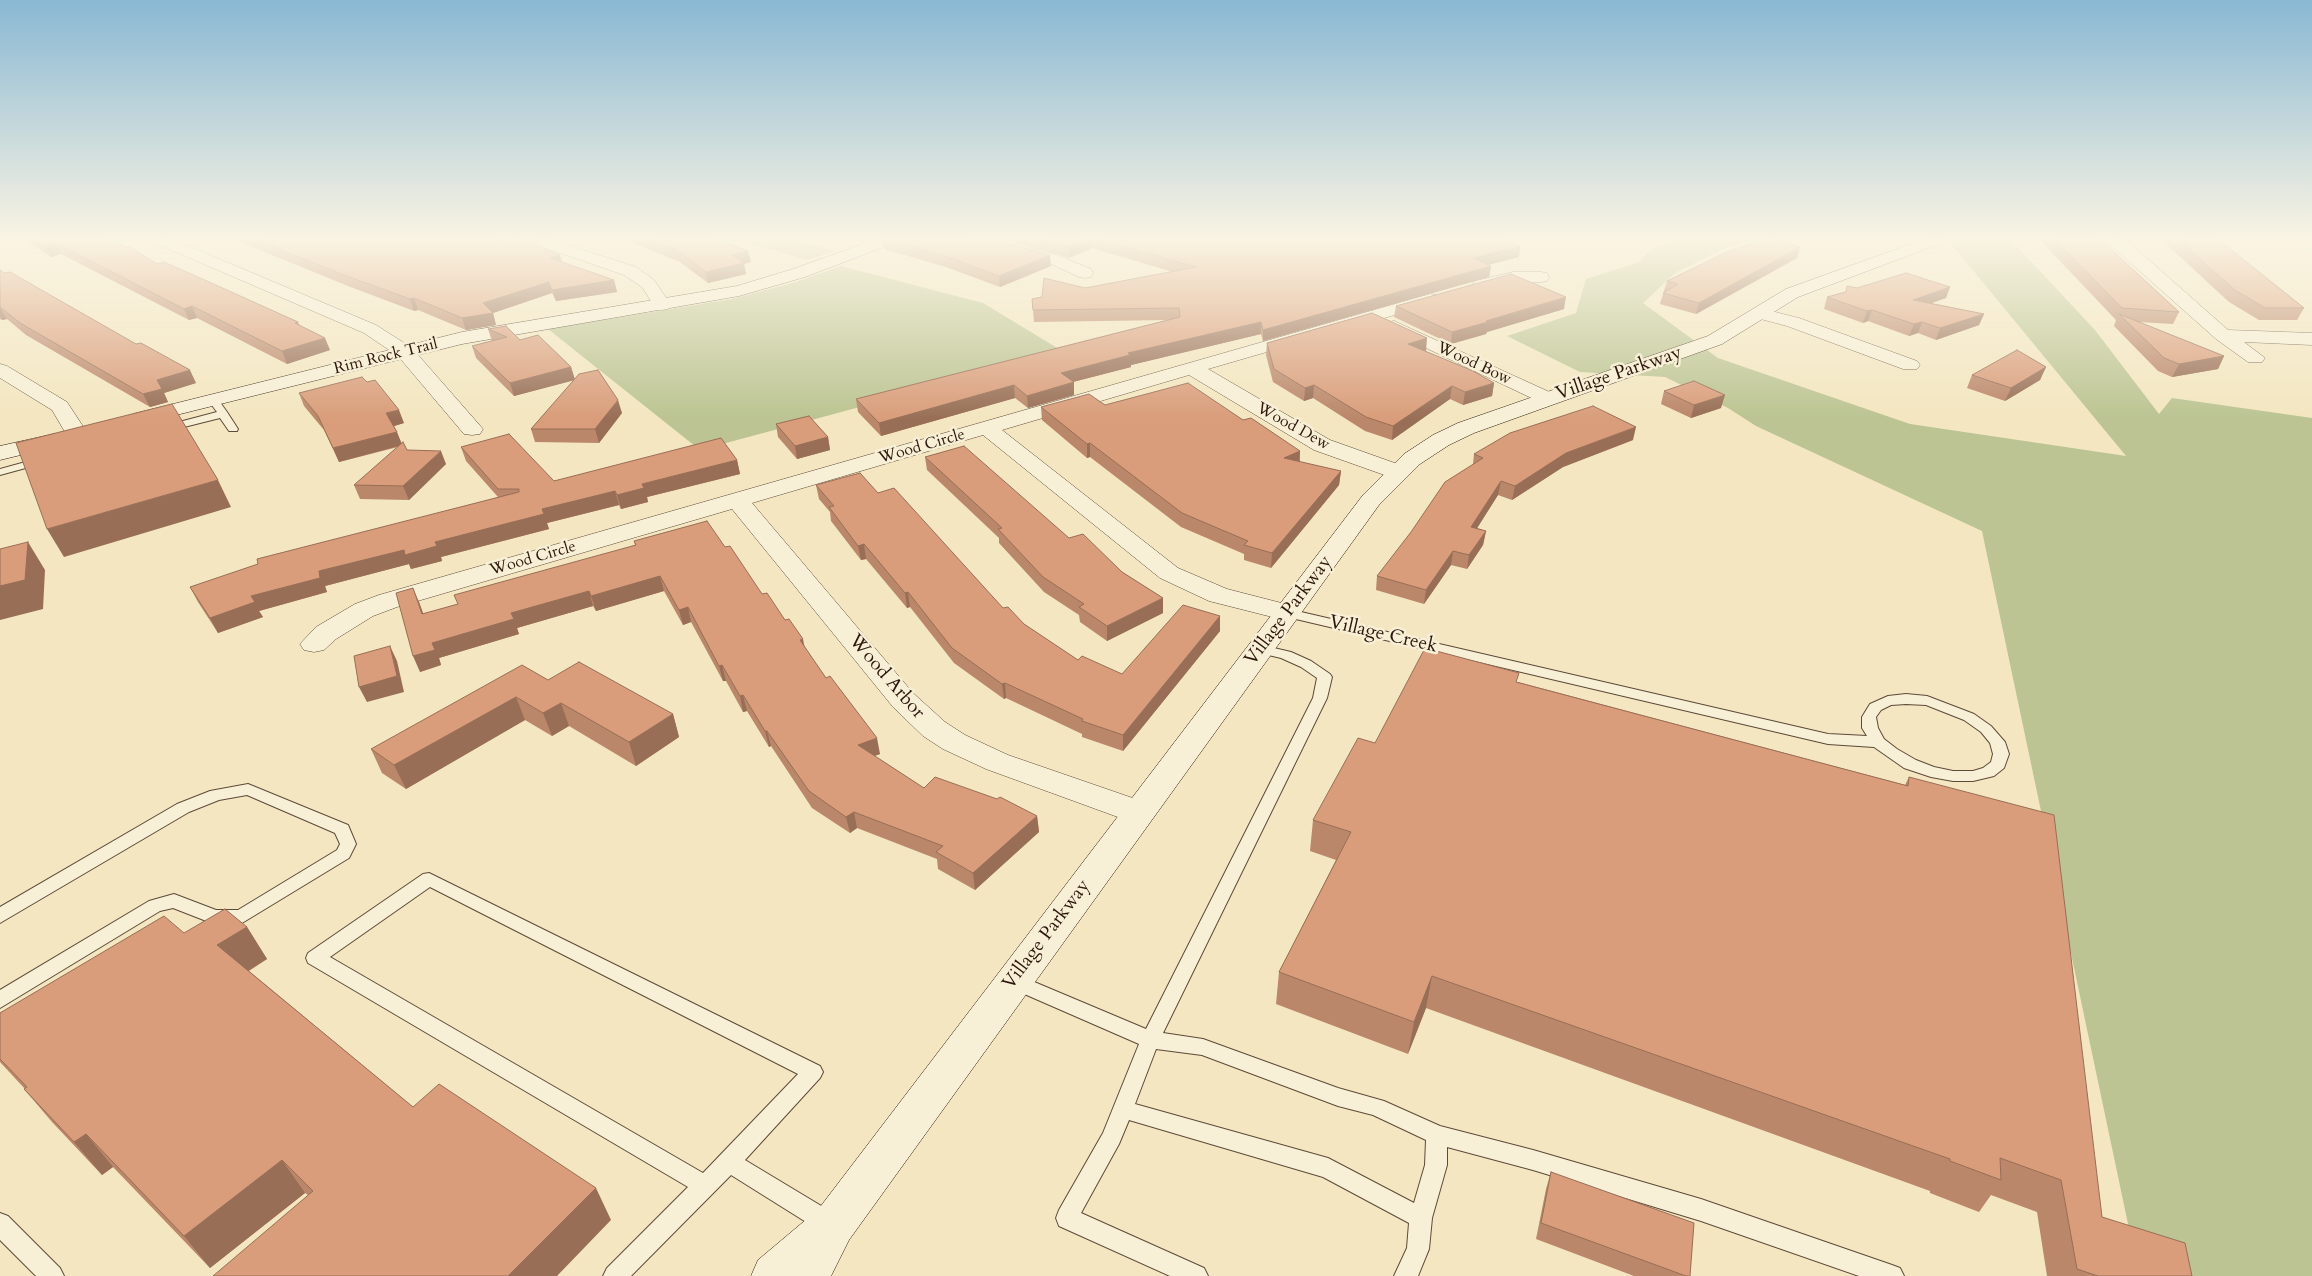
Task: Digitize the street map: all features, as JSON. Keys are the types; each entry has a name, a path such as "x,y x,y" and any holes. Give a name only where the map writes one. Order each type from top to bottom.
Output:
{"street":[{"path":"302,300 370,328 405,352 472,430"},
{"path":"658,300 662,305"},
{"name":"Rim Rock Trail","path":"122,423 218,407 405,352 507,329 695,300"},
{"name":"Wood Circle","path":"314,644 326,633 357,615 388,601 1429,300"},
{"name":"Village Parkway","path":"793,1273 833,1225 1371,500 1398,472 1412,459 1450,436 1490,419 1715,340 1781,300"},
{"path":"2184,300 2224,335 2255,358"},
{"path":"1759,312 1794,322 1910,364"},
{"name":"Wood Bow","path":"1372,316 1549,399"},
{"path":"2224,335 2312,339"},
{"name":"Wood Dew","path":"1193,369 1322,445 1398,472"},
{"path":"0,370 60,406 86,432 0,453"},
{"name":"Village Creek","path":"986,428 1169,573 1218,595 1288,613"},
{"name":"Wood Arbor","path":"737,500 903,700 934,729 954,742 997,762 1138,812"}],"lane":[{"path":"158,431 218,407 233,429"},
{"path":"0,472 56,457"},
{"name":"Village Creek","path":"1288,613 1828,739 1878,742"},
{"path":"1196,1276 1067,1218 1112,1137 1150,1040 1322,691 1325,678 1306,664 1286,655 1261,650"},
{"path":"1906,699 1941,706 1969,717 1986,729 1997,742 2001,754 1998,764 1988,772 1973,776 1953,776 1931,772 1910,764 1878,742 1870,728 1869,717 1875,707 1888,701 1906,699"},
{"path":"0,916 183,808 216,795 248,789 342,829 348,844 343,854 242,916 214,917 174,901 155,906 0,1000"},
{"path":"614,1276 706,1186 813,1072 429,879 315,958 706,1186"},
{"path":"1013,981 1150,1040 1203,1047 1338,1097 1376,1107 1437,1135 1533,1160 1701,1210 1892,1276"},
{"path":"1122,1110 1328,1168 1421,1218"},
{"path":"1406,1276 1418,1249 1421,1218 1436,1165 1437,1135"},
{"path":"729,1162 833,1225"},
{"path":"0,1224 52,1276"}],"green space":[{"path":"729,300 970,300 983,303 1064,352 700,450 548,329"},
{"path":"1580,300 1647,300 1643,303 1718,358 1910,424 2126,456 1997,300 2067,300 2095,330 2159,414 2172,398 2312,418 2312,1276 2139,1276 1982,531 1756,426 1728,408 1665,377 1580,372 1507,336 1576,313"}],"building":[{"path":"0,300 58,300 136,344 141,343 190,370 157,380 162,389 143,394 20,323 0,307"},
{"path":"166,300 248,300 298,322 295,323 325,338 282,351 192,306 184,309"},
{"path":"418,300 494,300 483,303 493,313 462,318"},
{"path":"1032,300 1371,300 1263,330 1261,322 1128,353 1130,355 1061,373 1074,382 1027,396 1014,385 879,423 856,399 1180,317 1179,308 1033,310"},
{"path":"1419,300 1558,300 1452,332 1396,306"},
{"path":"1687,300 1705,300 1699,303"},
{"path":"1834,300 1914,300 1984,314 1940,328 1922,322 1914,324 1872,310 1867,311"},
{"path":"2114,300 2166,300 2179,312 2122,308"},
{"path":"2251,300 2293,300 2304,308 2265,308"},
{"path":"1372,313 1427,338 1408,344 1473,371 1494,383 1465,392 1452,386 1393,426 1366,417 1314,385 1305,388 1274,369 1267,343"},
{"path":"2119,314 2224,356 2179,364 2164,358"},
{"path":"506,326 520,340 538,335 571,367 510,383 472,346 507,337 488,329"},
{"path":"2017,350 2046,367 2011,388 1972,375"},
{"path":"598,370 618,400 595,429 531,429 579,374"},
{"path":"362,377 367,382 375,380 399,410 386,413 397,432 333,448 318,416 299,393"},
{"path":"1694,381 1725,395 1694,405 1664,391"},
{"path":"1188,383 1243,420 1251,418 1300,451 1284,458 1341,471 1272,553 1244,545 1248,541 1182,513 1090,443 1087,444 1041,407 1089,394 1105,405"},
{"path":"172,404 218,480 47,529 16,443"},
{"path":"1593,406 1636,427 1566,453 1515,486 1501,481 1471,527 1486,531 1469,555 1453,551 1426,590 1377,576 1411,532 1445,482 1483,458 1474,454 1510,433"},
{"path":"809,416 828,437 795,446 776,424"},
{"path":"509,434 554,481 721,438 737,460 642,484 644,488 617,495 615,491 542,509 544,514 435,542 437,546 405,555 404,550 319,571 320,578 251,596 255,602 210,618 190,587 258,564 257,559 519,492 519,489 498,489 461,447"},
{"path":"403,442 407,450 441,451 403,486 354,485"},
{"path":"964,446 1069,538 1083,534 1122,572 1163,598 1107,626 1079,607 1084,604 1043,577 998,529 1002,528 925,457"},
{"path":"860,473 878,493 894,488 1003,608 1008,607 1024,624 1078,660 1082,656 1122,674 1183,605 1220,616 1123,735 1082,721 1083,719 1005,683 1002,684 952,648 908,592 905,593 864,544 858,546 829,507 834,506 816,485"},
{"path":"707,521 725,547 730,546 762,594 767,593 785,620 789,619 803,639 800,640 826,678 830,676 877,738 858,745 924,788 935,777 997,799 1000,797 1037,816 973,873 936,852 943,846 854,812 846,817 809,791 767,731 765,731 743,695 740,696 722,665 719,666 688,607 679,610 660,576 591,596 589,591 511,613 514,619 432,643 435,650 413,656 396,593 413,588 422,614 458,604 454,595 636,545 634,541"},
{"path":"28,542 25,580 0,586 0,549"},
{"path":"390,646 397,676 359,687 354,656"},
{"path":"1425,648 1519,673 1516,682 1908,786 1909,777 2054,815 2102,1217 2185,1243 2192,1276 2098,1276 2077,1269 2061,1180 2000,1158 2001,1180 1950,1161 1950,1159 1432,976 1414,1022 1279,972 1351,832 1313,820 1358,738 1375,743"},
{"path":"579,662 673,714 629,742 561,703 543,713 516,697 394,765 371,749 522,665 548,680"},
{"path":"225,909 247,927 217,945 413,1107 439,1084 596,1188 508,1276 213,1276 313,1191 282,1160 184,1236 86,1134 74,1142 24,1089 27,1087 0,1059 0,1013 164,916 184,933"},
{"path":"1551,1172 1694,1223 1690,1276 1541,1223"}]}
